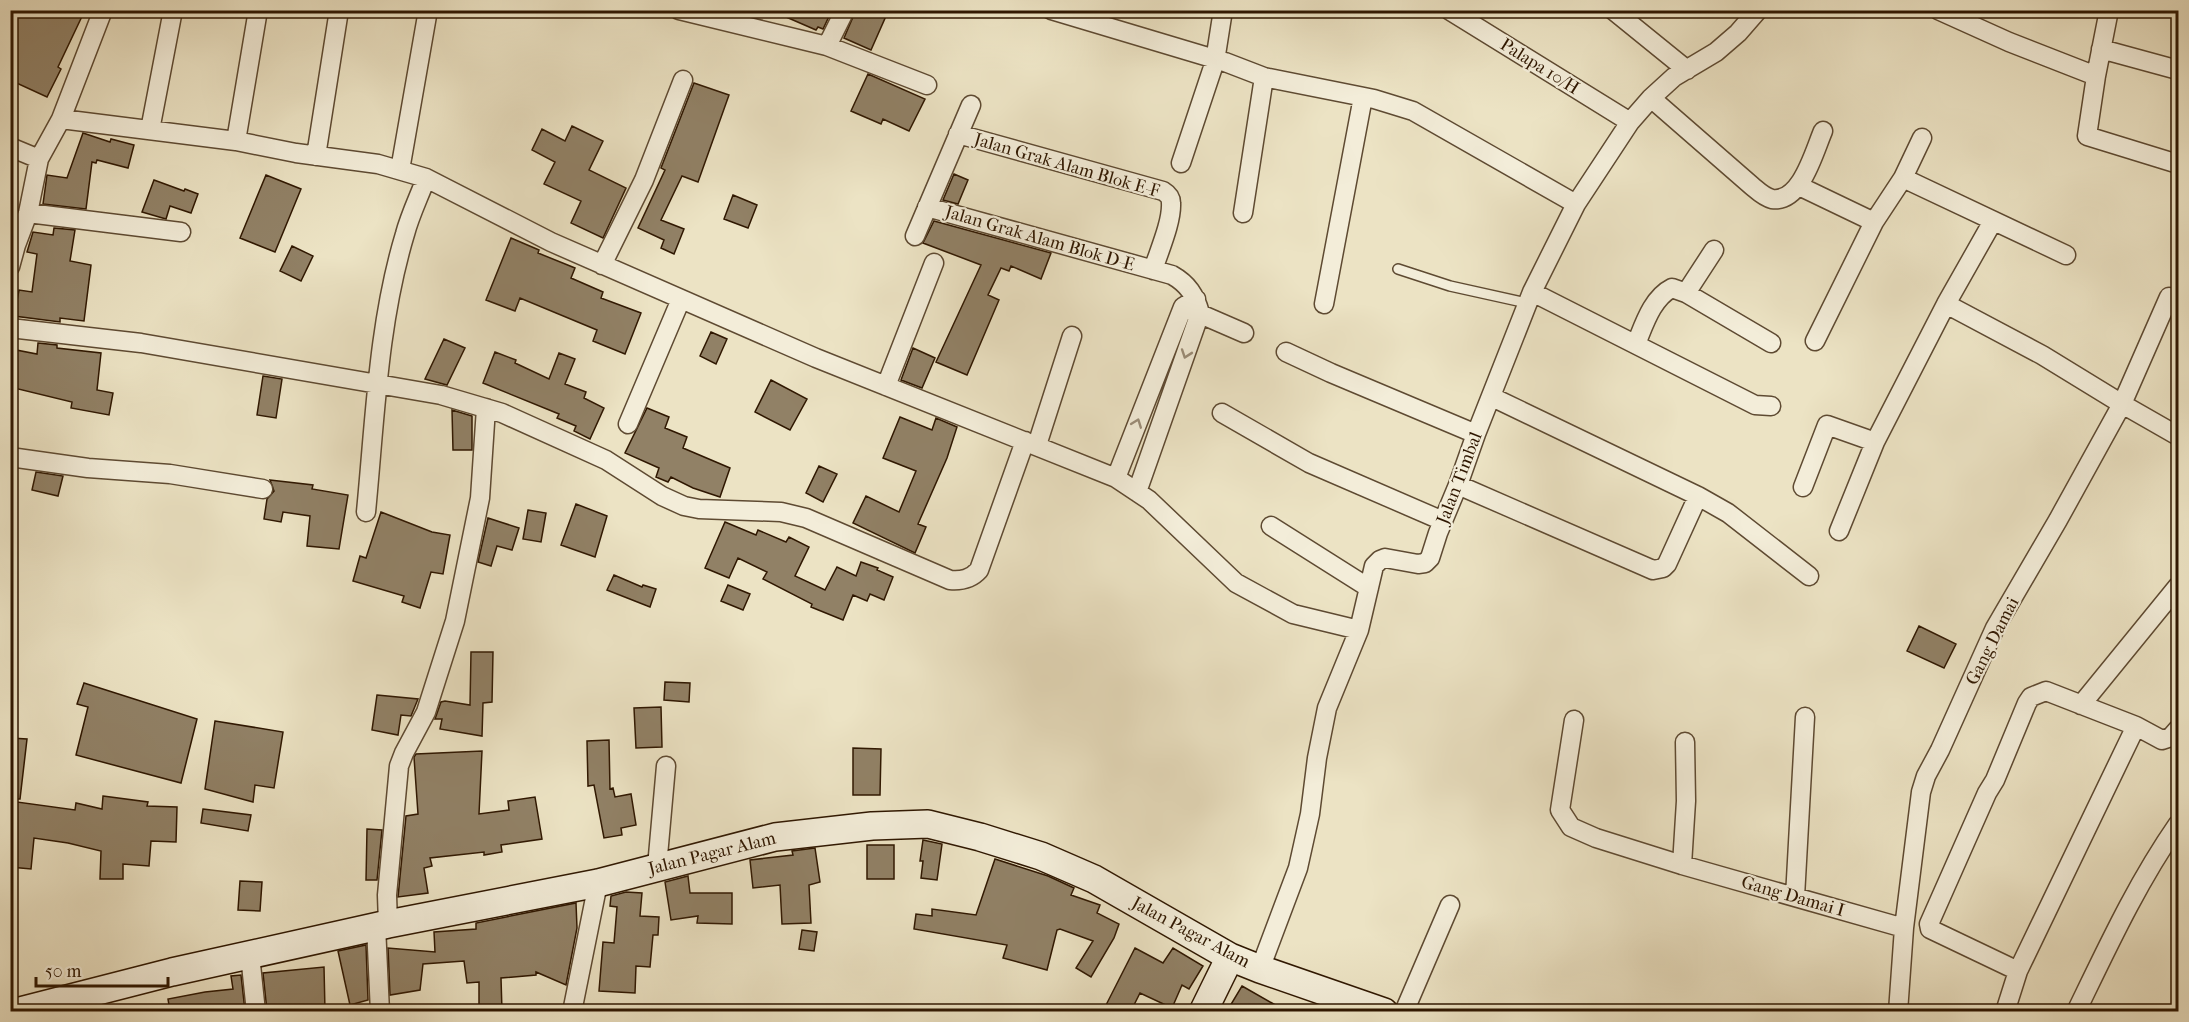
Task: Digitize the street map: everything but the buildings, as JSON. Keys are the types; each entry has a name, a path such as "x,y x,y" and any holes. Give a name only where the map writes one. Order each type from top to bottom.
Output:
{"street":[{"path":"10,267 13,244 28,213 39,159 61,119 103,10"},
{"path":"150,130 173,10"},
{"path":"236,141 258,10"},
{"path":"316,156 339,10"},
{"path":"400,170 428,10"},
{"path":"680,10 721,15 827,46 927,85"},
{"path":"827,46 845,10"},
{"path":"1051,10 1264,77 1363,97 1413,111 1576,204"},
{"path":"1180,163 1215,61 1223,10"},
{"name":"Palapa 10/H","path":"1449,10 1630,122"},
{"path":"1613,10 1687,70"},
{"name":"Jalan Timbal","path":"1260,969 1298,868 1310,814 1317,758 1328,708 1359,630 1374,566 1385,558 1418,564 1425,563 1430,558 1529,298 1576,204 1630,122 1674,77 1716,52 1738,33 1758,10"},
{"path":"1938,10 2009,42 2096,76"},
{"path":"2109,10 2096,76 2088,136 2178,164"},
{"path":"2101,49 2178,70"},
{"path":"1243,213 1264,77"},
{"path":"602,265 644,180 683,80"},
{"path":"1324,304 1363,97"},
{"path":"1651,98 1764,196 1772,199 1787,197 1799,186 1823,131"},
{"path":"915,236 971,105"},
{"path":"61,119 236,141 316,156 378,164 426,178 551,242 602,265 816,358 1116,478 1149,500 1236,583 1293,614 1359,630"},
{"name":"Jalan Grak Alam Blok E-F","path":"958,134 1163,191 1169,195 1172,201 1154,270"},
{"path":"1815,341 1874,222 1904,178 1922,138"},
{"path":"10,147 39,159"},
{"path":"366,512 378,385 392,284 405,233 426,178"},
{"path":"1904,178 2066,255"},
{"path":"1799,186 1874,222"},
{"name":"Jalan Grak Alam Blok D-E","path":"927,207 1154,270 1181,280 1189,287 1193,306"},
{"path":"28,213 181,232"},
{"path":"1839,531 1875,442 1946,304 1993,221"},
{"path":"1686,293 1714,250"},
{"path":"886,386 934,264"},
{"path":"1636,344 1652,310 1664,293 1672,288 1686,293 1771,343"},
{"name":"Gang Damai","path":"1898,1011 1904,928 1921,792 1926,776 1995,628 2122,404 2169,297"},
{"path":"1529,298 1636,344 1755,405 1771,406"},
{"path":"628,424 681,299"},
{"path":"1946,304 2042,355 2178,436"},
{"path":"1193,306 1244,333"},
{"path":"1116,478 1193,306"},
{"path":"1137,492 1193,306"},
{"path":"10,328 141,344 441,395 502,412 606,460 662,496 684,506 699,509 781,512 806,518 950,580 959,581 974,576 979,570 1072,336"},
{"path":"1286,352 1476,434"},
{"path":"1492,397 1698,496 1728,513 1809,576"},
{"path":"380,1011 382,925 399,766 426,712 455,621 480,498 486,408"},
{"path":"1222,413 1309,463 1443,521"},
{"path":"1803,487 1827,425 1875,442"},
{"path":"10,457 88,468 170,474 263,489"},
{"path":"1458,485 1653,570 1663,568 1667,564 1698,496"},
{"path":"1271,526 1369,588"},
{"path":"2081,705 2178,586"},
{"path":"2018,971 1930,929 1929,924 2031,696 2046,691 2136,726 2158,740 2171,737 2178,729"},
{"path":"1795,897 1805,717"},
{"name":"Gang Damai I","path":"1574,720 1560,810 1571,827 1596,838 1682,865 1904,928"},
{"path":"2005,1011 2018,971 2136,726"},
{"path":"1682,865 1686,801 1685,742"},
{"path":"657,867 666,766"},
{"name":"Jalan Pagar Alam","path":"16,1011 172,972 382,925 598,883 775,837 872,826 928,824 1041,856 1094,879 1230,957 1376,1010"},
{"path":"2076,1011 2123,914 2152,862 2178,824"},
{"path":"572,1011 598,883"},
{"path":"1404,1011 1450,905"},
{"path":"250,955 256,1011"},
{"path":"1203,1011 1230,957"}],"lane":[{"path":"1398,269 1450,286 1529,298"}]}
